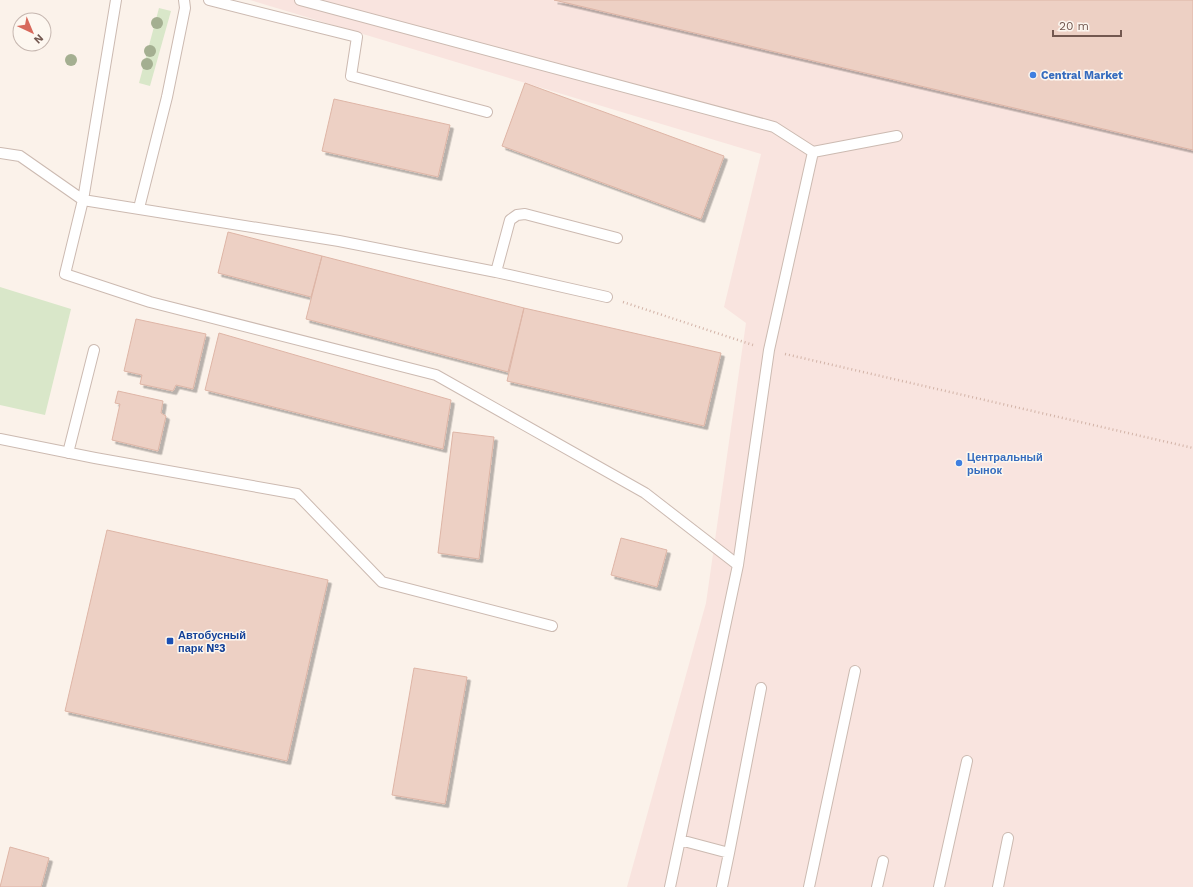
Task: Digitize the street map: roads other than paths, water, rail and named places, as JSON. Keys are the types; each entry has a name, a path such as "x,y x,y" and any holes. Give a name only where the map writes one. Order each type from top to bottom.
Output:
{"lane":[{"path":"116,0 82,200 65,274 150,302 436,374 645,493 738,565"},
{"path":"139,208 167,97 185,8 184,0"},
{"path":"209,0 358,37 351,76 487,112"},
{"path":"300,0 774,127 813,152 897,136"},
{"path":"670,887 738,565 769,350 813,152"},
{"path":"0,153 20,156 82,200 339,241 496,272 607,297"},
{"path":"496,272 510,220 518,215 525,214 616,238"},
{"path":"68,453 94,350"},
{"path":"0,438 68,453 297,494 382,582 552,626"},
{"path":"809,887 855,671"},
{"path":"722,887 761,688"},
{"path":"939,887 967,761"},
{"path":"998,887 1008,838"},
{"path":"680,840 729,853"},
{"path":"877,887 883,861"}],"place":[{"name":"Central Market","path":"1033,75"},
{"name":"Центральный рынок","path":"959,463"},
{"name":"Автобусный парк №3","path":"170,641"}]}
